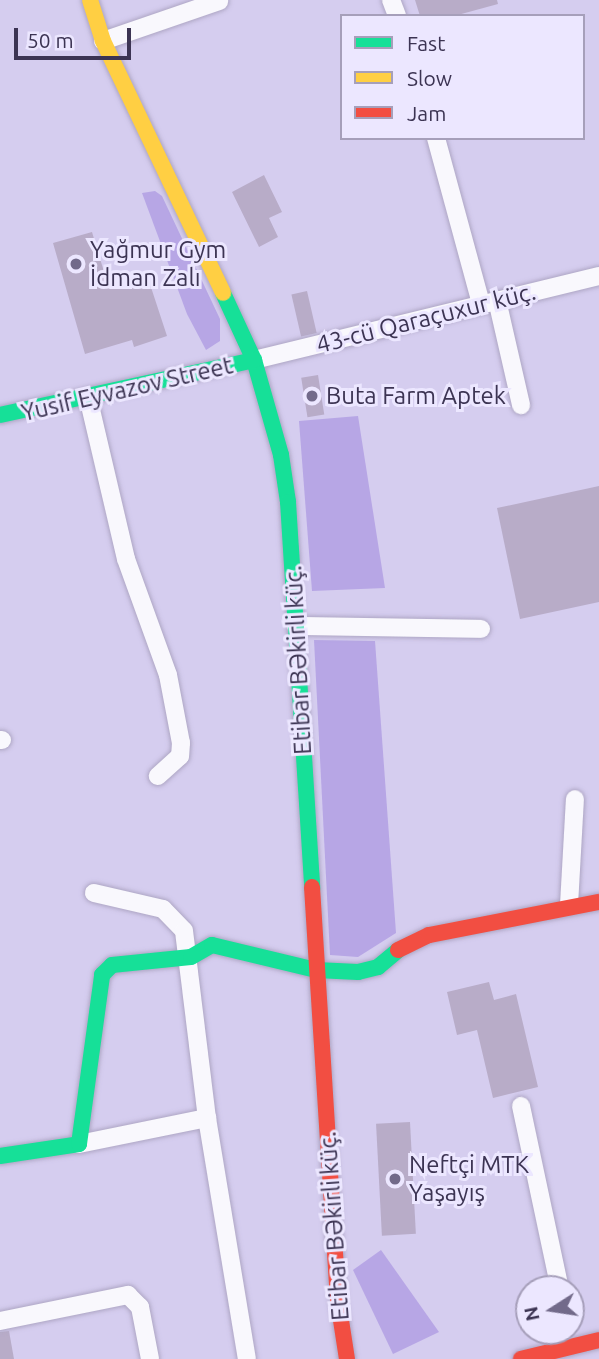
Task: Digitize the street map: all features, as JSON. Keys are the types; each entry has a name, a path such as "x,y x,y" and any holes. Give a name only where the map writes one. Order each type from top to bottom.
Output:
{"main road":[{"name":"Etibar Bəkirli küç.","path":"90,0 103,41 254,360 281,455 296,625 338,1301 347,1359"},
{"name":"Yusif Eyvazov Street","path":"0,415 254,360"},
{"path":"0,1156 79,1144 106,968 191,957 212,945 316,970 368,970 409,941 569,905 599,902"},
{"path":"521,1359 555,1345"}],"street":[{"path":"103,41 219,1"},
{"path":"437,140 521,405"},
{"name":"43-cü Qaraçuxur küç.","path":"254,360 599,276"},
{"path":"88,397 126,559 163,659 173,702 180,756 158,776"},
{"path":"296,625 481,629"},
{"path":"569,905 575,799"},
{"path":"94,893 148,903 172,915 184,931 191,957 207,1118 247,1359"},
{"path":"521,1106 557,1275"},
{"path":"79,1144 207,1118"},
{"path":"0,1321 128,1295 140,1307 150,1359"}],"shaded area":[{"path":"155,191 162,196 220,319 220,341 206,350 187,314 142,193"},
{"path":"358,416 385,588 312,591 299,421"},
{"path":"314,640 375,641 396,933 358,957 330,955"},
{"path":"381,1250 439,1332 393,1354 353,1270"}],"building":[{"path":"415,0 497,0 498,4 461,14 419,14"},
{"path":"264,175 282,212 269,218 278,237 259,247 232,192"},
{"path":"92,232 108,285 146,272 167,336 134,347 132,340 85,354 53,243"},
{"path":"307,291 317,333 301,336 291,295"},
{"path":"318,375 324,415 307,417 301,378"},
{"path":"599,486 599,602 520,619 497,508"},
{"path":"489,982 494,1000 516,994 538,1087 493,1098 477,1030 457,1035 447,992"},
{"name":"Neftçi MTK Yaşayış","path":"410,1122 416,1234 382,1236 376,1124"},
{"path":"9,1331 14,1359 0,1359 0,1332"}],"traffic: fast":[{"path":"223,293 254,360 281,455 288,502 312,887"},
{"path":"0,415 254,360"},
{"path":"0,1156 79,1144 102,975 112,965 191,957 212,945 316,970 358,972 378,967 398,950"}],"traffic: slow":[{"path":"90,0 103,41 223,293"}],"traffic: jam":[{"path":"312,887 338,1301 347,1359"},
{"path":"398,950 429,935 599,902"},
{"path":"521,1359 599,1340"}],"place":[{"name":"Yağmur Gym İdman Zalı","path":"76,264"},
{"name":"Buta Farm Aptek","path":"312,396"},
{"name":"Neftçi MTK Yaşayış","path":"395,1179"}]}
